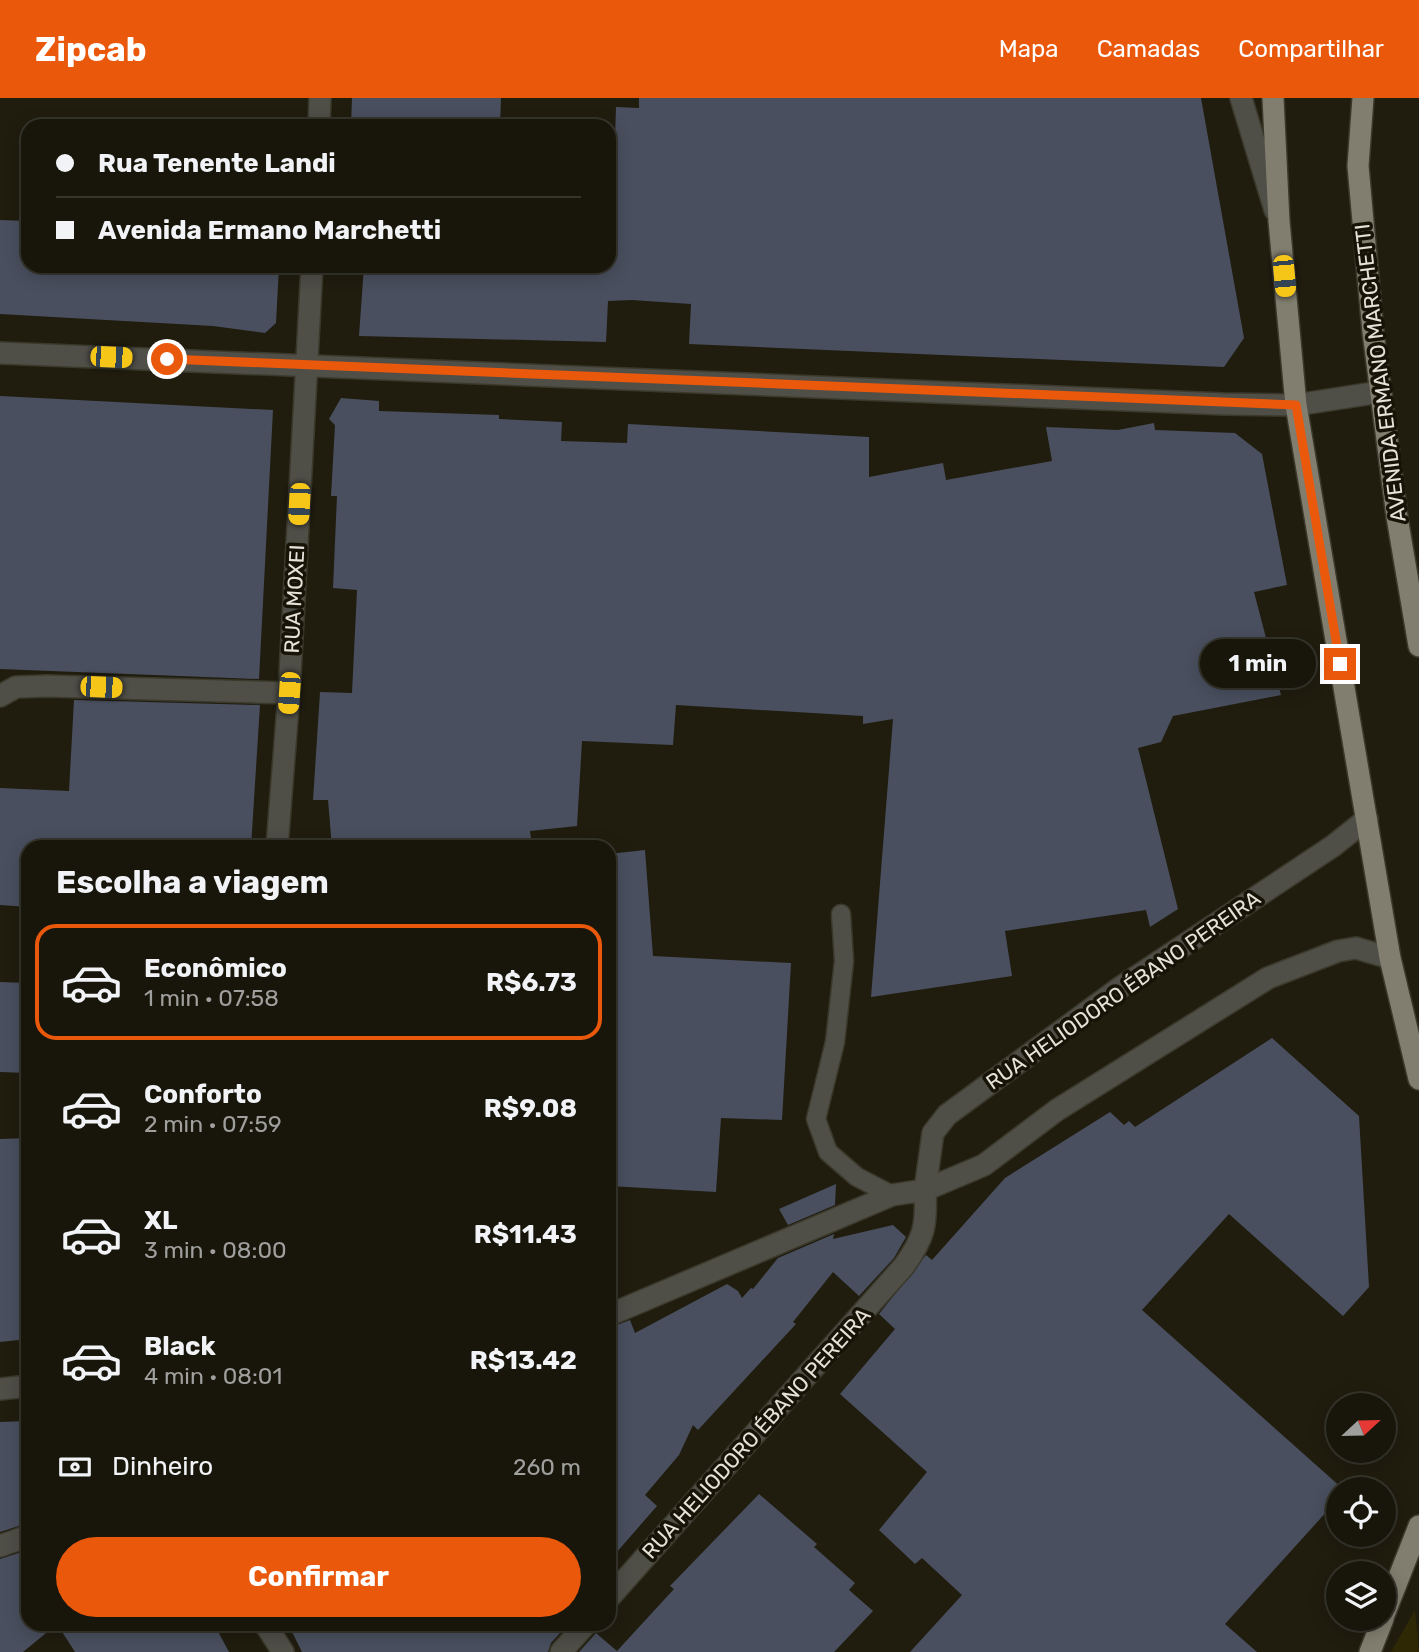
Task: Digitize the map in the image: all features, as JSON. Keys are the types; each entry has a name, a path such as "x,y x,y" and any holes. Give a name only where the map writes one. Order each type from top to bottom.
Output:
{"main road":[{"path":"1273,98 1279,221 1296,405 1390,958 1419,1079"},
{"name":"AVENIDA ERMANO MARCHETTI","path":"1363,98 1358,166 1380,392 1397,517 1419,646"},
{"path":"1396,1586 1419,1526"},
{"path":"1370,1652 1378,1631"}],"street":[{"path":"319,119 320,98"},
{"path":"1241,98 1279,221"},
{"name":"RUA MOXEI","path":"278,840 289,693 312,273"},
{"path":"0,353 1296,405 1380,392"},
{"path":"0,696 16,687 47,685 289,693"},
{"name":"RUA HELIODORO ÉBANO PEREIRA","path":"616,1590 904,1266 922,1241 926,1218 925,1190 933,1133 947,1115 1121,987 1333,846 1367,820"},
{"path":"616,1312 892,1195 925,1190 984,1165 1057,1110 1268,978 1338,951 1356,948 1390,958"},
{"path":"0,1389 21,1388"},
{"path":"0,1546 21,1538"},
{"path":"270,1631 283,1652"},
{"path":"561,1652 580,1631"}],"lane":[{"path":"841,914 844,961 835,1042 816,1119 828,1152 857,1177 892,1195"}],"shaded area":[{"path":"1415,1610 1419,1652 1391,1652"}],"building":[{"path":"352,98 501,98 500,119 351,119"},
{"path":"639,98 1201,98 1244,338 1224,367 689,344 691,304 632,300 608,301 606,342 359,336 364,273 616,273 616,107 639,108"},
{"path":"0,220 21,221 21,273 279,273 276,323 265,333 213,326 0,314"},
{"path":"0,396 273,410 259,679 0,669"},
{"path":"341,398 379,401 379,411 499,415 499,419 562,422 561,441 627,443 628,424 869,437 869,477 943,463 946,480 1052,461 1046,427 1118,430 1154,423 1155,430 1235,433 1262,454 1287,585 1254,592 1281,695 1173,716 1161,742 1138,748 1178,909 1150,927 1146,910 1005,931 1012,976 871,997 893,719 863,724 863,716 676,705 673,745 582,741 577,826 530,831 531,840 331,840 328,800 313,800 320,692 352,693 357,590 333,588 337,496 331,496 335,425 329,419"},
{"path":"74,700 260,705 251,840 21,840 21,906 0,905 0,788 69,791"},
{"path":"645,850 653,956 791,963 782,1120 721,1118 716,1192 616,1186 616,853"},
{"path":"0,982 21,983 21,1073 0,1072"},
{"path":"1272,1038 1359,1116 1369,1287 1343,1316 1229,1214 1142,1310 1330,1477 1326,1477 1326,1512 1225,1624 1257,1652 910,1652 962,1595 922,1558 915,1564 879,1530 927,1472 840,1394 895,1329 879,1314 926,1255 932,1260 1005,1178 1110,1112 1124,1125 1129,1121 1135,1127"},
{"path":"21,1138 21,1340 0,1342 0,1139"},
{"path":"836,1184 835,1205 788,1225 779,1209"},
{"path":"893,1225 906,1237 894,1258 859,1296 833,1272 793,1322 796,1324 698,1430 693,1425 679,1455 645,1495 657,1506 616,1553 616,1325 630,1320 635,1333 727,1284 738,1291 742,1298 753,1289 778,1258 834,1234 833,1239"},
{"path":"21,1421 21,1525 0,1532 0,1422"},
{"path":"759,1494 817,1544 814,1547 855,1583 849,1590 873,1611 834,1652 579,1652 596,1633 617,1651 674,1589 670,1586"},
{"path":"21,1552 21,1631 48,1631 23,1652 0,1652 0,1559"},
{"path":"62,1631 218,1631 229,1652 75,1652"},
{"path":"292,1631 562,1631 551,1643 548,1652 302,1652"}],"route":[{"path":"167,359 1296,405 1340,664"}]}
